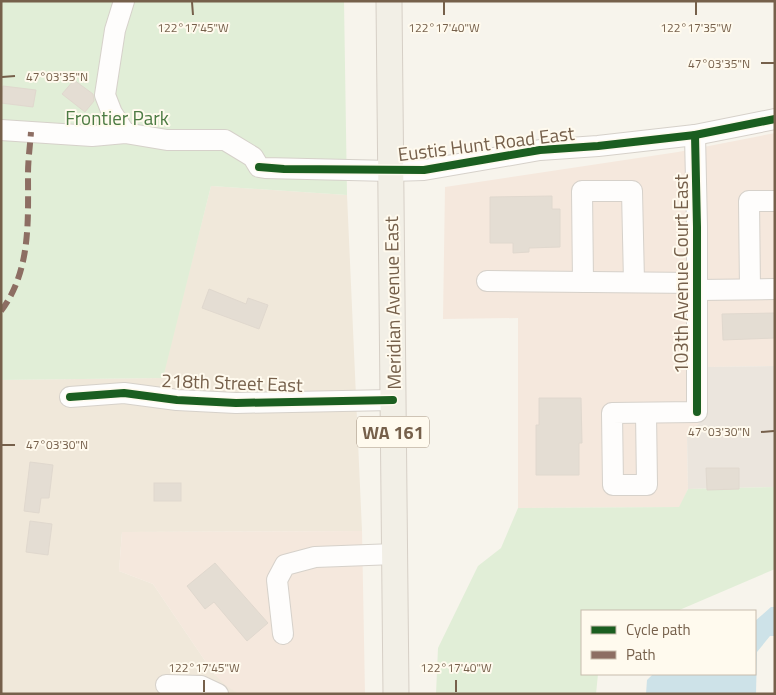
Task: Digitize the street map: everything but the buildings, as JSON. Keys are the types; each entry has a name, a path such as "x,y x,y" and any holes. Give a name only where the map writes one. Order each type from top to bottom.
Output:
{"main road":[{"name":"Meridian Avenue East","path":"389,1 396,694"}],"street":[{"path":"1,130 92,136 125,133 112,113 105,94 115,30 124,1"},
{"name":"Eustis Hunt Road East","path":"125,133 167,140 225,140 252,157 259,167 391,171 424,170 540,150 598,146 694,135 775,119"},
{"name":"103th Avenue Court East","path":"646,413 697,412 694,135"},
{"path":"583,282 582,191 632,191 634,282"},
{"path":"750,289 749,201 775,201"},
{"path":"487,281 634,282 775,289"},
{"name":"218th Street East","path":"70,396 124,393 177,400 236,403 393,400"},
{"path":"283,634 278,580 285,565 315,557 395,554"},
{"path":"166,685 201,686 218,694"}],"shaded area":[{"path":"775,133 775,366 707,367 706,418 687,435 688,489 680,507 518,508 518,318 443,319 445,187 678,152"},
{"path":"211,186 347,195 362,531 122,532 119,571 153,584 214,674 240,694 1,694 1,380 162,378"},
{"path":"775,366 775,487 688,489 687,435 706,417 707,367"},
{"path":"362,531 365,694 237,693 214,674 153,584 119,571 122,532"},
{"path":"771,607 775,607 775,636 770,636 757,652 756,694 646,694 647,680 652,675 756,675 756,620"}],"green space":[{"name":"Frontier Park","path":"1,1 344,1 347,195 211,186 163,378 1,380"},
{"path":"775,487 775,569 679,610 581,610 581,675 598,675 596,694 436,694 438,648 478,566 501,548 518,508 679,507 688,489"}],"marked path":[{"path":"1,311 11,296 18,279 26,245 28,164 31,132"}],"cycle path":[{"path":"259,167 284,169 424,170 540,150 598,146 695,135 775,119"},
{"path":"695,135 697,412"},
{"path":"70,397 124,393 177,400 236,403 393,400"}]}
